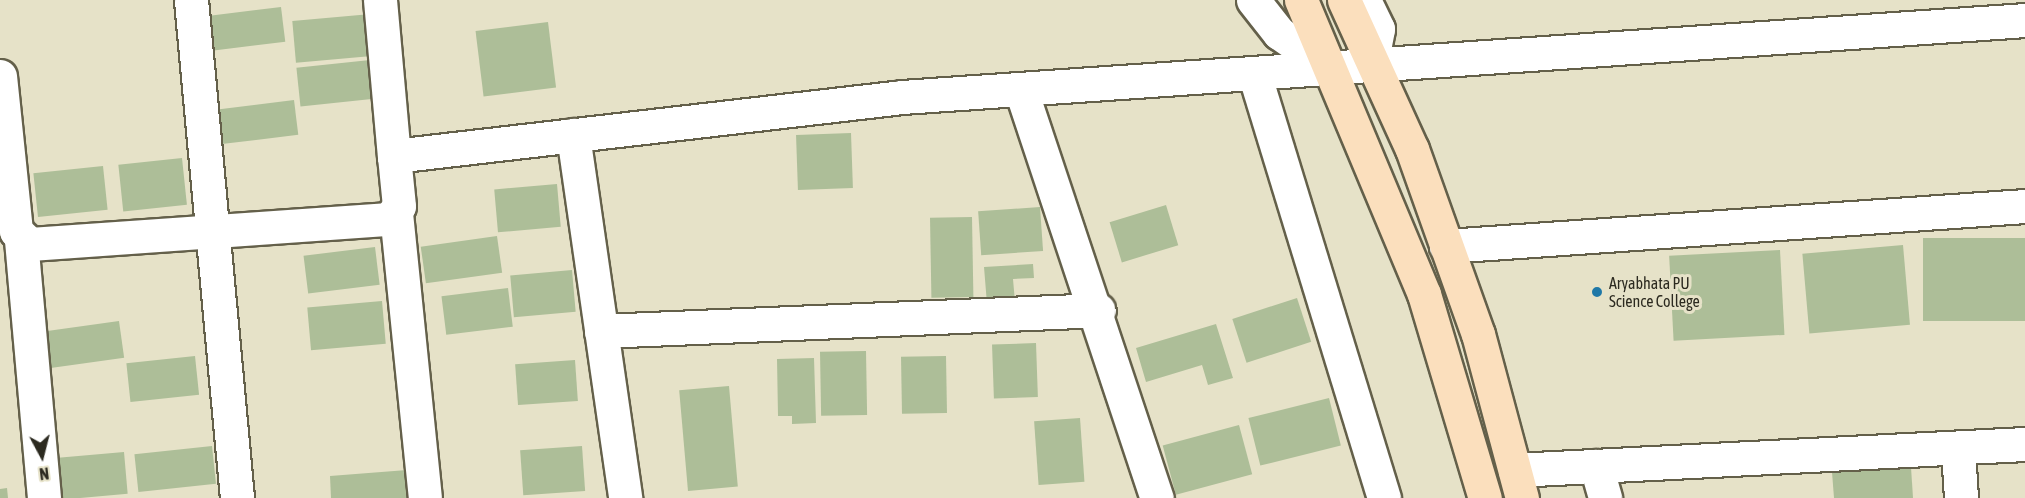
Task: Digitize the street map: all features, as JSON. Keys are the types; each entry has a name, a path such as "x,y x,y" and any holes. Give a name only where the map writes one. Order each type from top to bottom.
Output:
{"main road":[{"path":"1301,0 1424,294 1485,498"},
{"path":"1344,0 1371,64 1412,149 1479,334 1518,484"}],"street":[{"path":"191,0 237,498"},
{"path":"380,0 394,156 396,213 425,498"},
{"path":"1253,0 1279,33 1331,69"},
{"path":"1364,0 1378,29 1371,64"},
{"path":"394,156 902,97 1256,76 1371,64 2025,20"},
{"path":"0,76 21,240 44,498"},
{"path":"1256,76 1384,498"},
{"path":"1021,90 1099,310 1157,498"},
{"path":"573,135 625,498"},
{"path":"1446,246 2025,206"},
{"path":"21,240 212,232 389,219 396,213"},
{"path":"601,331 1099,310"},
{"path":"1518,484 1596,466 2025,444"},
{"path":"1958,447 1961,498"},
{"path":"1596,466 1605,498"}],"building":[{"path":"281,7 285,42 208,51 204,17"},
{"path":"371,14 375,56 296,63 292,21"},
{"path":"548,22 556,88 484,96 476,31"},
{"path":"370,60 374,99 300,107 296,68"},
{"path":"294,100 298,135 222,144 218,109"},
{"path":"851,133 853,188 798,190 796,135"},
{"path":"182,158 187,205 123,211 118,165"},
{"path":"103,166 108,210 38,217 33,173"},
{"path":"557,184 561,227 498,232 494,189"},
{"path":"1166,205 1178,245 1122,262 1110,222"},
{"path":"1040,207 1043,251 981,255 978,211"},
{"path":"972,217 973,297 931,298 930,218"},
{"path":"497,236 502,273 426,283 421,247"},
{"path":"1923,238 2025,238 2025,321 1923,321"},
{"path":"1903,245 1910,325 1809,333 1802,254"},
{"path":"375,247 380,285 308,293 304,256"},
{"path":"1780,250 1784,335 1674,341 1669,256"},
{"path":"1033,264 1034,278 1013,279 1015,302 987,304 984,267"},
{"path":"572,270 576,312 514,317 510,275"},
{"path":"508,288 513,327 446,335 441,296"},
{"path":"1297,298 1311,342 1247,363 1232,319"},
{"path":"382,301 386,344 311,350 307,308"},
{"path":"119,321 124,358 49,368 44,332"},
{"path":"1216,324 1233,378 1208,385 1202,365 1146,382 1136,348"},
{"path":"1036,343 1038,397 994,399 992,345"},
{"path":"866,351 867,415 821,416 820,352"},
{"path":"195,356 199,395 130,402 126,363"},
{"path":"946,356 947,413 902,414 901,357"},
{"path":"814,358 816,423 792,424 792,416 778,416 777,359"},
{"path":"575,360 578,401 518,405 515,364"},
{"path":"729,386 738,487 688,491 679,390"},
{"path":"1329,398 1341,446 1260,466 1248,418"},
{"path":"1080,418 1084,482 1039,485 1034,421"},
{"path":"1239,425 1252,474 1176,495 1163,445"},
{"path":"212,446 216,484 138,492 134,454"},
{"path":"582,446 585,491 523,495 520,450"},
{"path":"124,452 128,494 62,498 58,458"},
{"path":"1911,467 1913,498 1834,498 1832,472"},
{"path":"407,470 409,498 331,498 330,476"},
{"path":"7,488 8,498 0,498 0,489"}],"place":[{"name":"Aryabhata PU Science College","path":"1597,292"}]}
